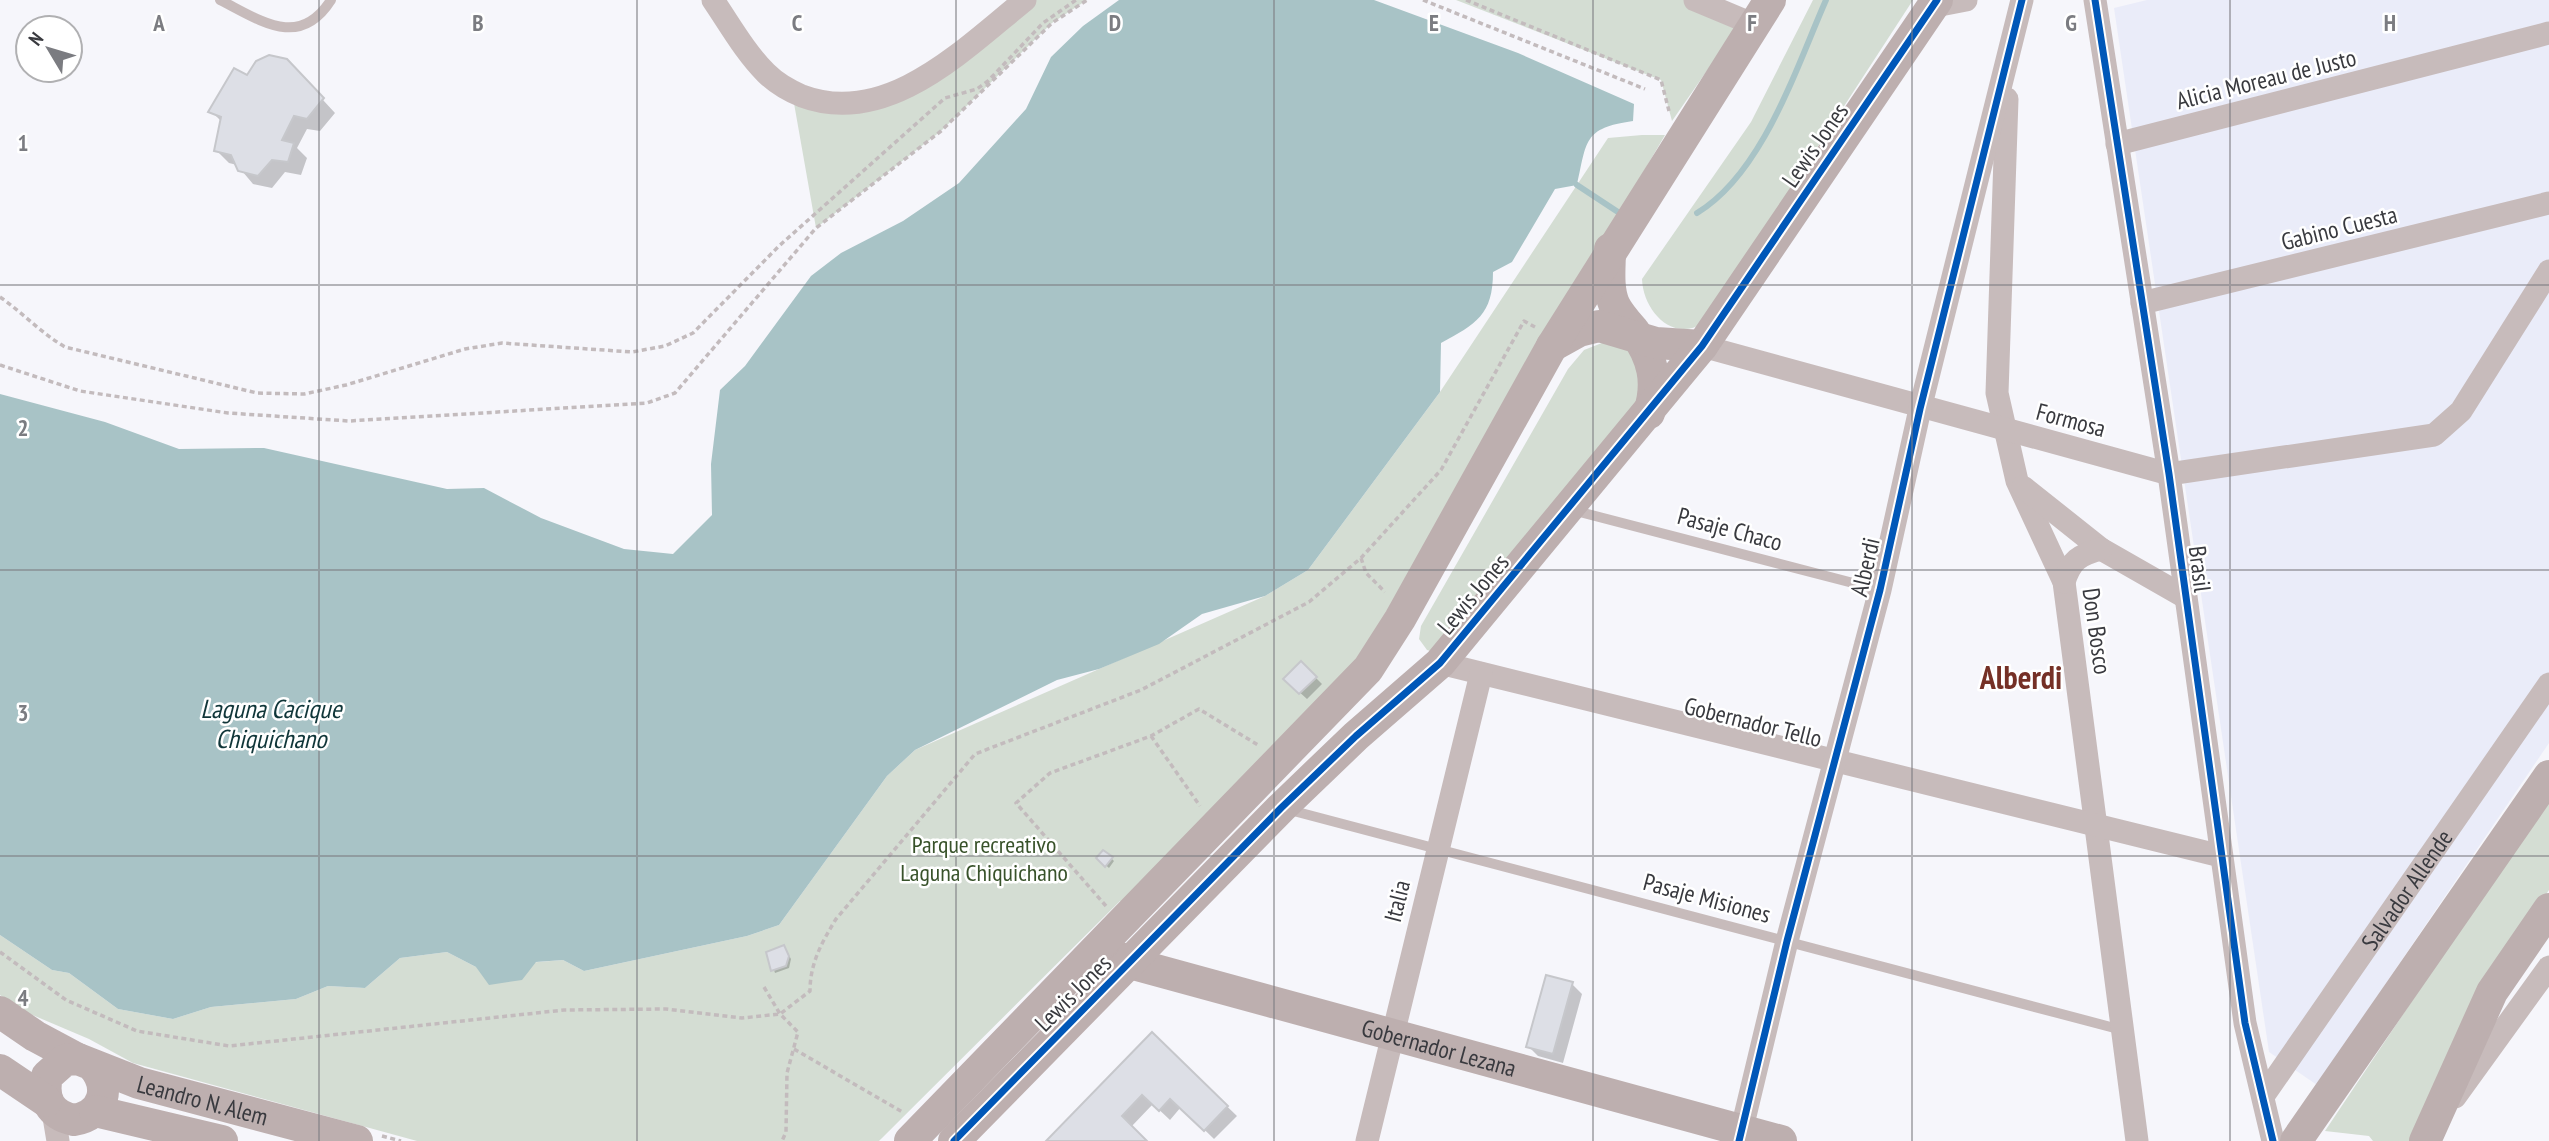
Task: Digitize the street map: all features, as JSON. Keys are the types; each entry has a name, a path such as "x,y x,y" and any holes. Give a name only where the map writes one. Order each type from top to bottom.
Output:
{"street":[{"path":"713,0 768,75 792,92 819,102 850,105 882,99 911,85 974,41 1025,0"},
{"path":"1695,0 1763,12"},
{"path":"1936,3 1966,0"},
{"name":"Alberdi","path":"1741,1136 1787,941 1837,762 1880,590 1920,408 2022,0"},
{"name":"Brasil","path":"2095,0 2169,474 2245,1023 2273,1141"},
{"name":"Lewis Jones","path":"954,1141 1281,808 1440,663 1648,415 1702,346 1936,3"},
{"name":"Lewis Jones","path":"910,1129 1099,948 1368,669 1397,609 1549,339 1763,12"},
{"name":"Alicia Moreau de Justo","path":"2117,144 2549,33"},
{"name":"Don Bosco","path":"2008,54 1997,393 2017,481 2064,582 2137,1141"},
{"name":"Gabino Cuesta","path":"2142,303 2549,203"},
{"path":"1610,249 1609,281 1615,304 1640,339 1652,368 1656,391 1648,415"},
{"name":"Formosa","path":"1702,346 1920,408 2169,474 2434,435 2460,411 2549,271"},
{"path":"1549,339 1600,326 1640,339 1702,346"},
{"path":"2017,481 2101,550 2185,597"},
{"path":"2064,582 2069,566 2080,555 2101,550"},
{"path":"1397,609 1400,643 1405,655 1420,664 1440,663"},
{"name":"Gobernador Tello","path":"1440,663 2098,828 2221,856"},
{"name":"Italia","path":"1367,1141 1481,674"},
{"name":"Salvador Allende","path":"2264,1095 2549,684"},
{"path":"2543,786 2540,813 2549,827"},
{"path":"2296,1141 2543,786"},
{"path":"2428,1134 2487,1001 2549,909"},
{"name":"Gobernador Lezana","path":"1099,948 1130,963 1391,1034 1741,1136 1781,1141"},
{"path":"2428,1134 2549,967"},
{"path":"2517,1013 2549,992"},
{"path":"0,1012 35,1036 85,1062 101,1075 103,1100 83,1123 52,1118 0,1070"},
{"path":"52,1118 44,1089 47,1076 65,1060 85,1062"},
{"name":"Leandro N. Alem","path":"85,1062 139,1083 357,1141"},
{"name":"Leandro N. Alem","path":"83,1123 222,1141"}],"lane":[{"path":"220,0 279,29 301,27 322,14 331,0"},
{"name":"Pasaje Chaco","path":"1570,509 1880,590"},
{"name":"Pasaje Misiones","path":"1281,808 2122,1030"}],"path":[{"path":"0,297 30,318 48,337 65,347 257,393 304,394 346,385 465,349 502,343 632,352 665,346 693,333 779,246 944,98 977,89 1043,23 1076,0"},
{"path":"0,365 80,391 228,413 349,421 648,403 676,393 816,228 941,131 1052,23 1087,0"},
{"path":"1423,0 1644,89"},
{"path":"1466,0 1661,80 1672,121"},
{"path":"0,952 66,1000 137,1031 229,1046 564,1010 666,1009 742,1018 780,1014 810,991 810,976 819,948 836,919 975,754 1141,690 1309,602 1361,558 1441,470 1524,321 1549,339"},
{"path":"1361,558 1366,573 1397,609"},
{"path":"1115,916 1016,803 1050,773 1151,736 1199,709 1261,747"},
{"path":"1151,736 1201,808"},
{"path":"764,988 780,1014 798,1032 787,1073 786,1132 782,1141"},
{"path":"793,1049 910,1129"}],"shaded area":[{"path":"2147,0 2549,0 2549,743 2317,1085 2269,1052 2114,8"}],"green space":[{"path":"1025,0 1087,0 1052,23 941,131 816,228 792,92 882,99"},
{"path":"1456,0 1714,0 1747,13 1672,121 1661,80"},
{"path":"1813,0 1913,0 1703,323 1681,329 1670,326 1661,320 1648,302 1642,279 1751,122"},
{"name":"Parque recreativo Laguna Chiquichano","path":"1665,135 1356,665 1122,903 1120,901 879,1141 417,1141 133,1063 89,1039 16,1008 0,995 0,935 52,970 69,973 118,1009 173,1019 211,1007 296,999 328,986 365,988 400,958 447,952 476,967 563,960 584,971 747,936 779,925 887,776 915,750 1265,596 1308,570 1440,392 1608,138"},
{"path":"1607,341 1630,351 1647,391 1437,653 1427,650 1419,639 1421,626 1568,369 1584,350"},
{"path":"2549,796 2549,890 2479,993 2413,1141 2373,1141 2369,1136 2325,1131"}],"water":[{"name":"Laguna Cacique Chiquichano","path":"1119,0 1374,0 1518,53 1634,104 1633,121 1605,128 1590,139 1577,185 1555,189 1512,262 1493,272 1490,299 1480,316 1473,324 1441,343 1440,392 1308,570 1265,596 1202,614 1159,644 1099,669 1057,680 915,750 887,776 779,925 747,936 584,971 563,960 536,962 522,980 489,985 476,967 447,952 400,958 365,988 328,986 296,999 211,1007 173,1019 118,1009 69,973 52,970 0,935 0,394 105,422 179,449 264,448 447,489 484,488 541,518 624,549 673,554 712,515 711,464 720,390 745,366 811,276 841,253 903,221 959,183 1026,109 1051,57 1083,26"}],"building":[{"path":"269,55 287,59 324,98 307,119 294,116 282,140 294,143 288,162 272,160 258,176 238,171 231,155 214,151 221,117 208,112 234,68 247,75 256,61"},
{"path":"1301,661 1317,677 1299,694 1283,679"},
{"path":"1103,850 1113,857 1105,867 1096,858"},
{"path":"784,945 789,956 786,966 771,971 766,952"},
{"path":"1546,975 1573,982 1553,1054 1526,1047"},
{"path":"1152,1032 1228,1106 1204,1131 1170,1099 1159,1111 1142,1095 1122,1116 1147,1141 1046,1141"}],"waterway":[{"path":"1697,213 1720,195 1741,172 1759,146 1789,87 1826,0"},
{"path":"1577,185 1621,214"}],"cycle path":[{"path":"954,1141 1281,808 1356,736 1440,663 1702,346 1937,0"},
{"path":"1739,1141 1787,941 1880,590 1920,409 2022,0"},
{"path":"2095,0 2169,474 2245,1023 2273,1141"}],"district":[{"name":"Alberdi","path":"2021,677"}]}
